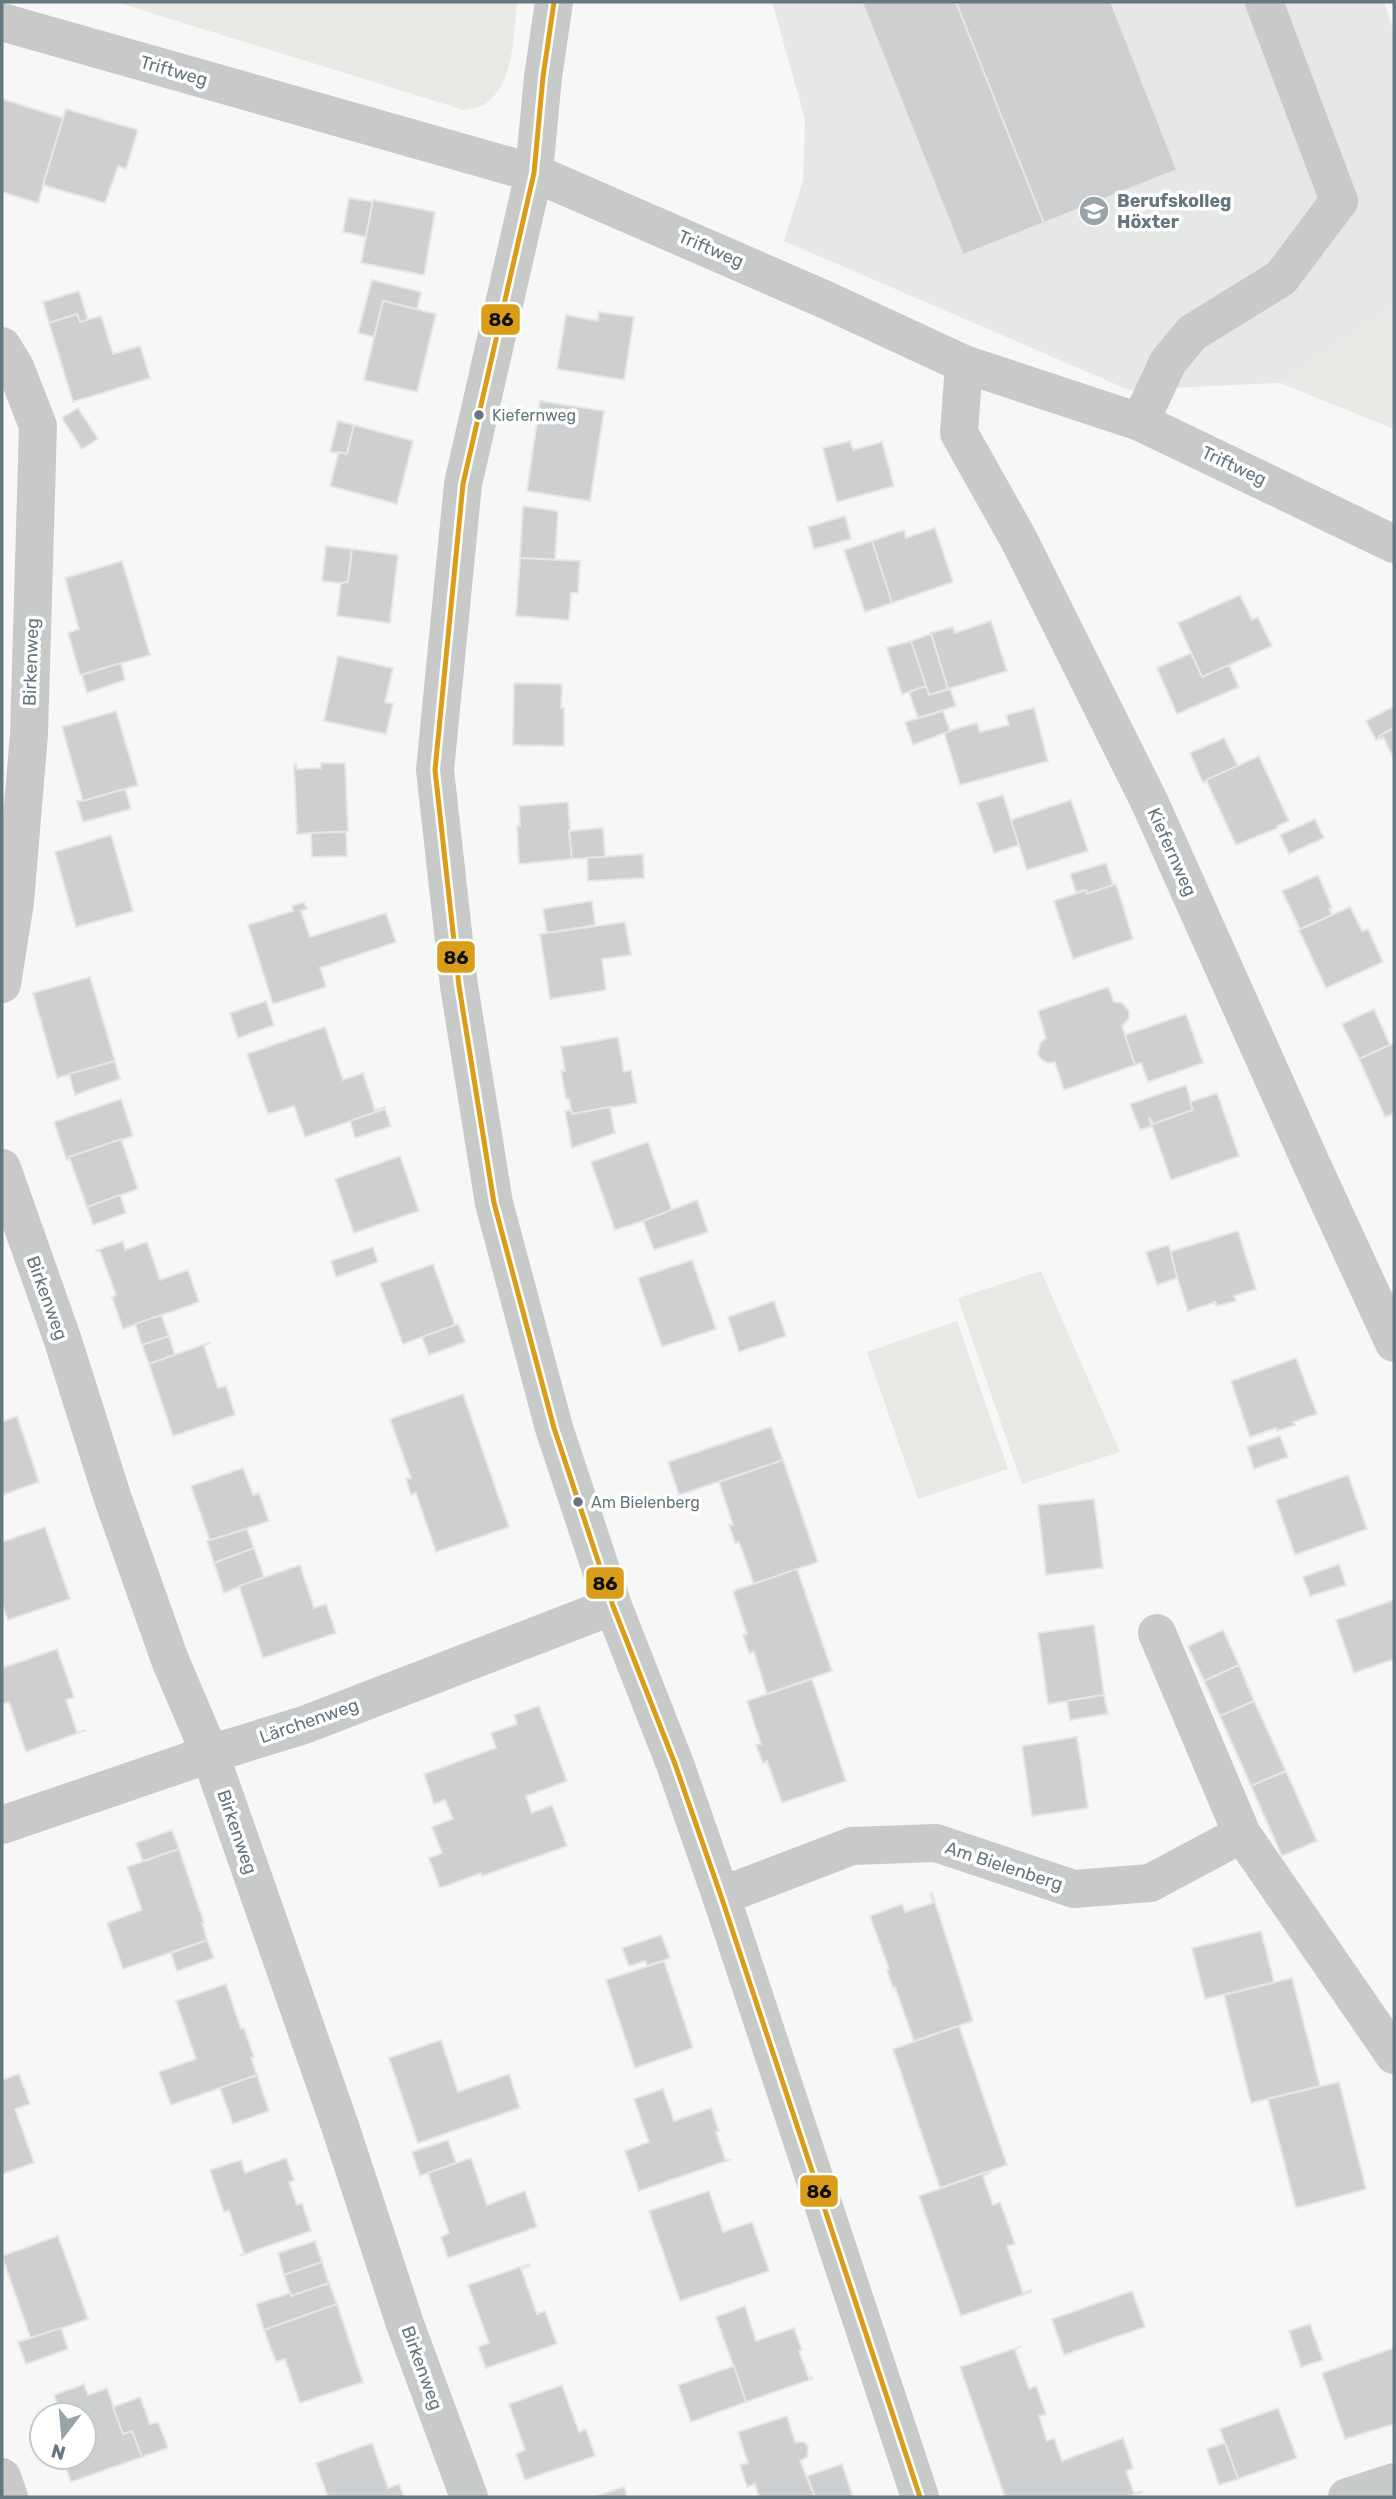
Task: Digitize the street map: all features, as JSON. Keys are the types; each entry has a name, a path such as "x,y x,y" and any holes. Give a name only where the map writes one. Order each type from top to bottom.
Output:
{"street":[{"path":"554,2 543,77 534,173 463,484 435,770 459,986 494,1203 554,1428 613,1606 675,1764 721,1896 920,2497"},
{"path":"1140,422 1168,362 1192,333 1281,278 1339,201 1264,2"},
{"name":"Triftweg","path":"2,22 534,173 826,300 964,364 1140,422 1394,544"},
{"name":"Birkenweg","path":"2,346 15,367 38,426 29,734 15,902 2,984"},
{"name":"Kiefernweg","path":"964,364 959,433 1019,540 1150,803 1394,1343"},
{"name":"Birkenweg","path":"2,1168 64,1341 112,1496 165,1648 210,1754 341,2130 405,2324 469,2497"},
{"name":"Lärchenweg","path":"2,1825 304,1725 613,1606"},
{"path":"1157,1633 1242,1834 1394,2055"},
{"name":"Am Bielenberg","path":"721,1896 852,1846 936,1843 1074,1889 1150,1883 1242,1834"},
{"path":"2,2477 9,2497"},
{"path":"1347,2497 1394,2482"}],"shaded area":[{"path":"116,2 517,2 511,57 502,84 485,104 464,110"},
{"name":"Berufskolleg Höxter","path":"772,2 1384,2 1394,32 1394,310 1280,383 1129,390 784,241 803,180 805,119"},
{"path":"1394,310 1394,429 1280,383"},
{"path":"1041,1271 1120,1452 1022,1484 958,1298"},
{"path":"957,1321 1008,1469 918,1499 867,1352"}],"building":[{"path":"862,2 956,2 1044,223 963,255"},
{"path":"956,2 1111,2 1177,170 1044,223"},
{"path":"2,99 63,118 38,203 2,192"},
{"path":"66,109 138,130 126,169 118,166 105,203 43,185"},
{"path":"349,198 373,202 366,237 343,232"},
{"path":"373,200 435,212 424,275 361,263"},
{"path":"372,280 421,292 417,310 383,301 374,337 358,333"},
{"path":"79,291 88,320 80,322 77,314 49,323 43,302"},
{"path":"383,301 436,314 417,392 364,380"},
{"path":"599,312 634,317 624,380 557,369 566,315 598,321"},
{"path":"77,314 80,322 101,316 113,354 140,346 150,378 73,402 49,323"},
{"path":"540,401 604,411 590,501 527,491"},
{"path":"78,408 98,439 82,449 62,418"},
{"path":"338,421 354,425 347,454 330,452"},
{"path":"354,425 413,441 397,504 330,486 339,452 347,454"},
{"path":"850,441 853,450 882,442 894,486 837,502 823,448"},
{"path":"523,506 558,511 555,560 520,558"},
{"path":"845,516 851,539 814,549 808,527"},
{"path":"935,528 953,582 892,603 872,541 904,530 906,538"},
{"path":"872,541 892,603 865,612 844,550"},
{"path":"326,546 352,549 348,582 322,581"},
{"path":"352,549 398,555 390,623 337,616 341,583 348,582"},
{"path":"520,558 580,561 578,593 571,593 569,620 516,616"},
{"path":"122,561 150,655 80,675 68,633 79,629 65,578"},
{"path":"1240,595 1252,620 1258,617 1272,646 1202,677 1178,623"},
{"path":"991,621 1007,671 948,689 931,633 953,627 955,633"},
{"path":"931,634 948,689 929,695 911,641"},
{"path":"911,641 926,686 902,694 887,648"},
{"path":"1191,653 1202,677 1229,665 1239,687 1177,714 1157,668"},
{"path":"338,656 393,668 385,702 393,704 386,734 324,721"},
{"path":"121,663 125,680 87,693 82,675"},
{"path":"514,683 562,684 564,746 513,745"},
{"path":"926,686 929,695 950,689 956,706 918,718 909,692"},
{"path":"1394,706 1394,728 1376,740 1366,721"},
{"path":"1034,708 1048,761 960,785 944,732 977,723 980,732 1009,725 1006,715"},
{"path":"116,711 138,785 83,801 62,727"},
{"path":"943,711 950,731 913,745 905,722"},
{"path":"1394,728 1394,759 1383,737 1380,739 1379,736"},
{"path":"1224,738 1238,766 1203,783 1190,753"},
{"path":"1259,756 1289,821 1236,845 1206,780"},
{"path":"321,763 345,763 348,831 297,834 294,764 297,769 321,768"},
{"path":"125,789 131,809 83,822 77,801"},
{"path":"1003,795 1019,845 994,853 977,803"},
{"path":"1071,800 1088,851 1027,870 1011,820"},
{"path":"568,802 572,859 519,864 519,806"},
{"path":"1315,819 1324,838 1289,854 1280,835"},
{"path":"603,828 605,857 572,859 569,831"},
{"path":"346,832 347,856 312,857 311,833"},
{"path":"111,835 133,911 76,927 55,852"},
{"path":"643,854 644,878 588,881 587,858"},
{"path":"1106,863 1113,885 1087,894 1086,890 1076,892 1070,874"},
{"path":"1318,875 1332,908 1329,909 1332,915 1300,929 1282,891"},
{"path":"1116,884 1133,939 1073,959 1054,901 1086,890 1087,894"},
{"path":"592,901 595,925 547,933 543,909"},
{"path":"304,902 307,909 301,911 310,937 386,913 396,942 320,968 326,987 273,1004 248,925 293,911 292,906"},
{"path":"1350,907 1362,931 1368,929 1383,962 1326,988 1299,930"},
{"path":"625,922 631,955 602,959 606,990 550,999 540,934"},
{"path":"90,977 115,1061 57,1078 33,993"},
{"path":"1108,987 1114,1002 1122,1003 1129,1011 1129,1018 1122,1026 1135,1065 1064,1090 1055,1062 1048,1063 1038,1054 1040,1043 1046,1038 1038,1011"},
{"path":"266,1001 274,1025 238,1038 230,1013"},
{"path":"1374,1009 1390,1045 1359,1059 1342,1024"},
{"path":"1186,1014 1203,1063 1148,1082 1141,1063 1135,1065 1125,1035"},
{"path":"325,1027 343,1080 363,1073 375,1110 385,1109 305,1137 294,1106 268,1114 247,1054"},
{"path":"618,1037 624,1072 631,1070 637,1103 572,1114 561,1071 565,1071 561,1047"},
{"path":"1394,1043 1394,1113 1385,1117 1359,1059"},
{"path":"115,1061 120,1079 75,1095 69,1074"},
{"path":"1186,1085 1193,1110 1153,1124 1149,1117 1152,1126 1140,1130 1130,1104"},
{"path":"1217,1093 1239,1156 1171,1180 1149,1117 1153,1124 1193,1110 1190,1102"},
{"path":"121,1099 133,1136 69,1157 67,1160 54,1122"},
{"path":"610,1107 615,1133 572,1148 565,1111 571,1110 572,1114"},
{"path":"385,1109 391,1126 355,1138 350,1121"},
{"path":"121,1139 138,1189 87,1207 69,1157"},
{"path":"648,1142 672,1211 615,1230 591,1162"},
{"path":"400,1156 419,1211 354,1233 335,1179"},
{"path":"120,1195 126,1213 93,1225 87,1207"},
{"path":"697,1200 708,1232 654,1250 643,1221"},
{"path":"1238,1231 1256,1289 1234,1296 1236,1301 1217,1306 1215,1302 1188,1311 1169,1252"},
{"path":"123,1241 125,1250 147,1242 160,1280 188,1270 199,1302 123,1329 112,1297 116,1295 100,1251 95,1251"},
{"path":"1169,1245 1177,1278 1157,1285 1146,1252"},
{"path":"373,1247 378,1262 336,1277 331,1261"},
{"path":"692,1260 716,1329 662,1347 638,1278"},
{"path":"433,1264 455,1325 403,1344 380,1283"},
{"path":"774,1301 786,1336 739,1352 728,1317"},
{"path":"161,1315 169,1336 142,1345 135,1324"},
{"path":"458,1324 465,1342 429,1355 422,1337"},
{"path":"169,1336 175,1355 149,1364 142,1345"},
{"path":"211,1342 204,1346 218,1388 226,1386 235,1415 173,1436 149,1364"},
{"path":"1296,1358 1317,1414 1293,1422 1295,1425 1250,1437 1231,1381"},
{"path":"463,1394 509,1527 436,1552 416,1493 411,1495 406,1479 411,1478 390,1419"},
{"path":"17,1416 39,1482 2,1495 2,1422"},
{"path":"771,1427 783,1460 679,1495 668,1462"},
{"path":"1280,1436 1288,1457 1254,1469 1247,1447"},
{"path":"783,1460 818,1562 754,1584 739,1542 735,1543 729,1525 733,1525 719,1482"},
{"path":"243,1468 253,1495 259,1493 269,1521 210,1541 191,1486"},
{"path":"1348,1475 1367,1529 1295,1555 1276,1500"},
{"path":"1094,1499 1103,1568 1046,1575 1038,1505"},
{"path":"45,1527 70,1599 8,1620 2,1604 2,1542"},
{"path":"247,1529 254,1548 214,1563 207,1541"},
{"path":"254,1548 264,1577 224,1593 214,1563"},
{"path":"1339,1564 1346,1585 1310,1596 1303,1577"},
{"path":"300,1565 314,1608 326,1604 336,1633 263,1658 239,1586"},
{"path":"797,1569 832,1671 767,1694 754,1652 749,1653 743,1635 747,1634 733,1591"},
{"path":"1394,1600 1394,1659 1354,1673 1336,1620"},
{"path":"1094,1625 1104,1695 1048,1704 1038,1633"},
{"path":"1223,1630 1239,1665 1204,1681 1188,1646"},
{"path":"57,1649 74,1697 66,1700 77,1732 86,1730 26,1752 9,1702 2,1704 2,1668"},
{"path":"1239,1665 1254,1701 1220,1716 1204,1681"},
{"path":"812,1679 846,1781 782,1803 767,1761 763,1763 756,1745 761,1744 747,1701"},
{"path":"1104,1695 1108,1714 1070,1720 1067,1701"},
{"path":"1254,1701 1286,1771 1251,1786 1220,1716"},
{"path":"539,1706 567,1781 526,1796 532,1813 552,1805 567,1846 440,1888 429,1858 442,1853 432,1827 453,1819 445,1800 434,1804 424,1774 496,1748 491,1733 517,1724 514,1715"},
{"path":"1077,1737 1088,1808 1032,1816 1022,1746"},
{"path":"1286,1771 1317,1841 1282,1856 1251,1786"},
{"path":"172,1830 179,1849 143,1861 136,1843"},
{"path":"179,1849 204,1923 207,1940 123,1969 107,1923 142,1910 127,1867"},
{"path":"932,1893 973,2021 914,2041 895,1987 893,1988 870,1916 902,1904 905,1912 933,1903"},
{"path":"1261,1931 1274,1982 1205,1999 1192,1948"},
{"path":"661,1935 670,1958 647,1966 645,1961 629,1966 622,1948"},
{"path":"207,1940 214,1958 177,1971 171,1953"},
{"path":"664,1961 693,2048 635,2068 606,1980"},
{"path":"1292,1978 1320,2086 1251,2103 1224,1995"},
{"path":"226,1984 241,2029 244,2028 254,2057 251,2058 257,2075 171,2105 159,2072 196,2059 176,2001"},
{"path":"959,2026 1007,2165 940,2188 893,2049"},
{"path":"441,2040 458,2092 509,2074 520,2108 418,2143 389,2058"},
{"path":"19,2074 30,2104 15,2109 34,2163 2,2174 2,2080"},
{"path":"257,2075 269,2111 233,2124 220,2088"},
{"path":"1339,2082 1366,2189 1296,2208 1268,2099"},
{"path":"663,2089 674,2121 711,2108 725,2159 729,2160 639,2191 625,2151 649,2142 634,2099"},
{"path":"448,2140 456,2163 420,2176 412,2152"},
{"path":"286,2158 294,2180 289,2182 297,2205 302,2203 311,2231 239,2256 244,2253 229,2210 224,2212 210,2170 241,2160 245,2173"},
{"path":"471,2158 487,2205 525,2191 537,2227 448,2258 441,2237 449,2233 428,2173"},
{"path":"989,2171 990,2173 983,2176 993,2205 1000,2202 1015,2244 1007,2246 1023,2293 1031,2292 961,2316 919,2196"},
{"path":"709,2191 723,2232 752,2222 769,2271 680,2301 649,2211"},
{"path":"58,2236 88,2319 31,2339 2,2256"},
{"path":"315,2241 322,2262 284,2275 278,2253"},
{"path":"322,2262 329,2283 291,2296 284,2275"},
{"path":"529,2264 530,2266 521,2269 537,2314 545,2311 557,2344 486,2368 478,2347 489,2343 468,2285"},
{"path":"329,2283 337,2304 264,2330 256,2304"},
{"path":"1132,2291 1145,2327 1064,2355 1052,2319"},
{"path":"337,2304 363,2382 300,2403 285,2359 276,2362 264,2330"},
{"path":"745,2306 756,2341 794,2328 802,2350 799,2351 809,2378 812,2379 746,2402 716,2317"},
{"path":"1310,2324 1323,2360 1301,2367 1289,2331"},
{"path":"61,2328 68,2349 26,2364 18,2342"},
{"path":"1022,2346 1015,2350 1029,2389 1036,2386 1046,2414 1039,2416 1047,2441 1054,2438 1062,2461 1123,2438 1133,2468 1126,2471 1134,2493 1142,2492 1128,2497 1005,2497 960,2367"},
{"path":"1394,2348 1394,2424 1345,2439 1322,2373"},
{"path":"734,2366 746,2402 691,2422 678,2385"},
{"path":"84,2384 88,2395 107,2388 123,2434 132,2431 142,2457 71,2482 67,2471 98,2471 98,2401 56,2401 54,2395"},
{"path":"562,2385 579,2432 586,2429 595,2456 525,2480 516,2454 525,2450 509,2404"},
{"path":"140,2397 150,2424 158,2422 168,2448 142,2457 132,2431 123,2434 113,2407"},
{"path":"1278,2408 1297,2458 1238,2479 1220,2429"},
{"path":"787,2416 795,2442 804,2442 808,2447 807,2457 800,2461 815,2497 759,2497 755,2484 747,2487 740,2465 748,2463 738,2432"},
{"path":"372,2443 388,2488 399,2484 404,2497 328,2497 316,2463"},
{"path":"1225,2443 1238,2479 1219,2485 1207,2449"},
{"path":"842,2464 853,2497 815,2497 807,2476"},
{"path":"624,2487 627,2497 593,2497"}],"transit line":[{"name":"86","path":"554,2 543,77 534,173 463,484 435,770 459,986 494,1203 554,1428 613,1606 675,1764 721,1896 920,2497"}],"place":[{"name":"Berufskolleg Höxter","path":"1094,211"},
{"name":"Kiefernweg","path":"479,415"},
{"name":"Am Bielenberg","path":"578,1502"}]}
